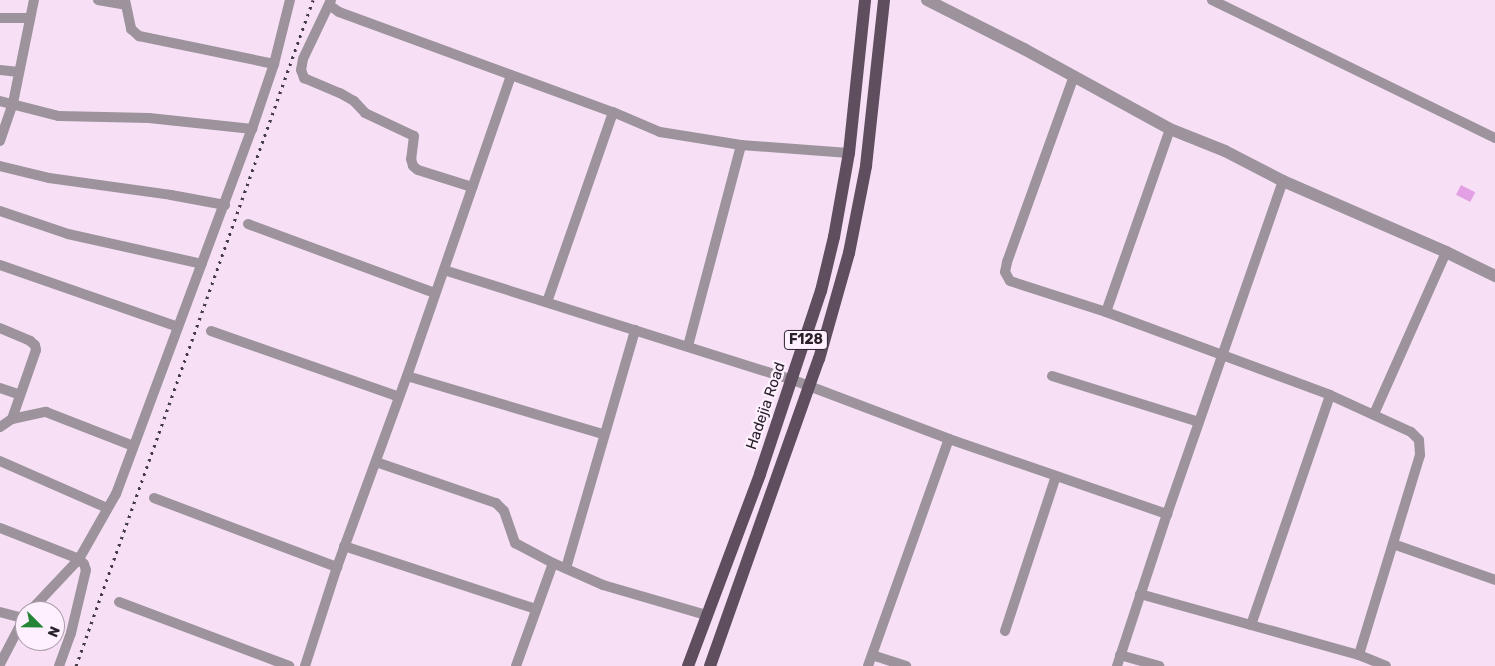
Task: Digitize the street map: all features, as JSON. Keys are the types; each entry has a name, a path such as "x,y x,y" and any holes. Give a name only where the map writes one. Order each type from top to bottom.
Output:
{"main road":[{"name":"Hadejia Road","path":"688,666 760,474 821,291 834,237 849,153 865,0"},
{"name":"F128","path":"710,666 809,386 849,254 866,166 884,0"}],"street":[{"path":"0,141 13,103 34,0"},
{"path":"98,0 126,3 131,29 139,36 274,64"},
{"path":"39,601 79,559 116,494 252,129 274,64 290,0"},
{"path":"927,0 1074,76 1170,129 1225,151 1283,181 1446,252 1495,276"},
{"path":"1212,0 1495,138"},
{"path":"472,187 418,170 413,166 411,158 414,136 366,113 354,100 304,78 301,70 303,59 330,2 338,12 613,112 660,132 741,145 849,153"},
{"path":"0,18 30,18"},
{"path":"0,70 19,72"},
{"path":"304,666 344,546 407,376 511,76"},
{"path":"1074,76 1007,262 1006,272 1010,281 1106,312 1330,395 1412,432 1419,440 1420,455 1359,655"},
{"path":"0,101 59,116 148,118 252,129"},
{"path":"547,302 613,112"},
{"path":"1106,312 1170,129"},
{"path":"688,346 741,145"},
{"path":"0,166 49,178 171,195 225,205"},
{"path":"1117,666 1167,514 1283,181"},
{"path":"0,211 68,234 202,264"},
{"path":"248,224 435,292"},
{"path":"1374,414 1446,252"},
{"path":"0,265 178,327"},
{"path":"444,270 792,380 949,439 1167,514"},
{"path":"0,328 35,345 36,350 20,395 4,422"},
{"path":"566,568 603,434 635,330"},
{"path":"211,331 399,397"},
{"path":"407,376 603,434"},
{"path":"1052,376 1199,422"},
{"path":"0,388 20,395"},
{"path":"1251,625 1330,395"},
{"path":"4,422 46,412 134,446"},
{"path":"868,666 949,439"},
{"path":"0,461 107,508"},
{"path":"376,462 496,503 504,511 515,543 553,563 603,585 706,615"},
{"path":"1005,631 1056,476"},
{"path":"154,498 337,567"},
{"path":"0,528 79,559 84,564 86,570 71,633 60,666"},
{"path":"1393,544 1495,580"},
{"path":"344,546 536,609"},
{"path":"516,666 553,563"},
{"path":"1140,594 1359,655 1386,666"},
{"path":"119,602 289,666"},
{"path":"0,612 15,614"},
{"path":"0,664 15,636"},
{"path":"872,655 906,666"},
{"path":"1120,655 1159,666"}],"shaded area":[{"path":"1461,185 1475,192 1470,202 1456,195"}],"railway":[{"path":"76,666 313,0"}]}
